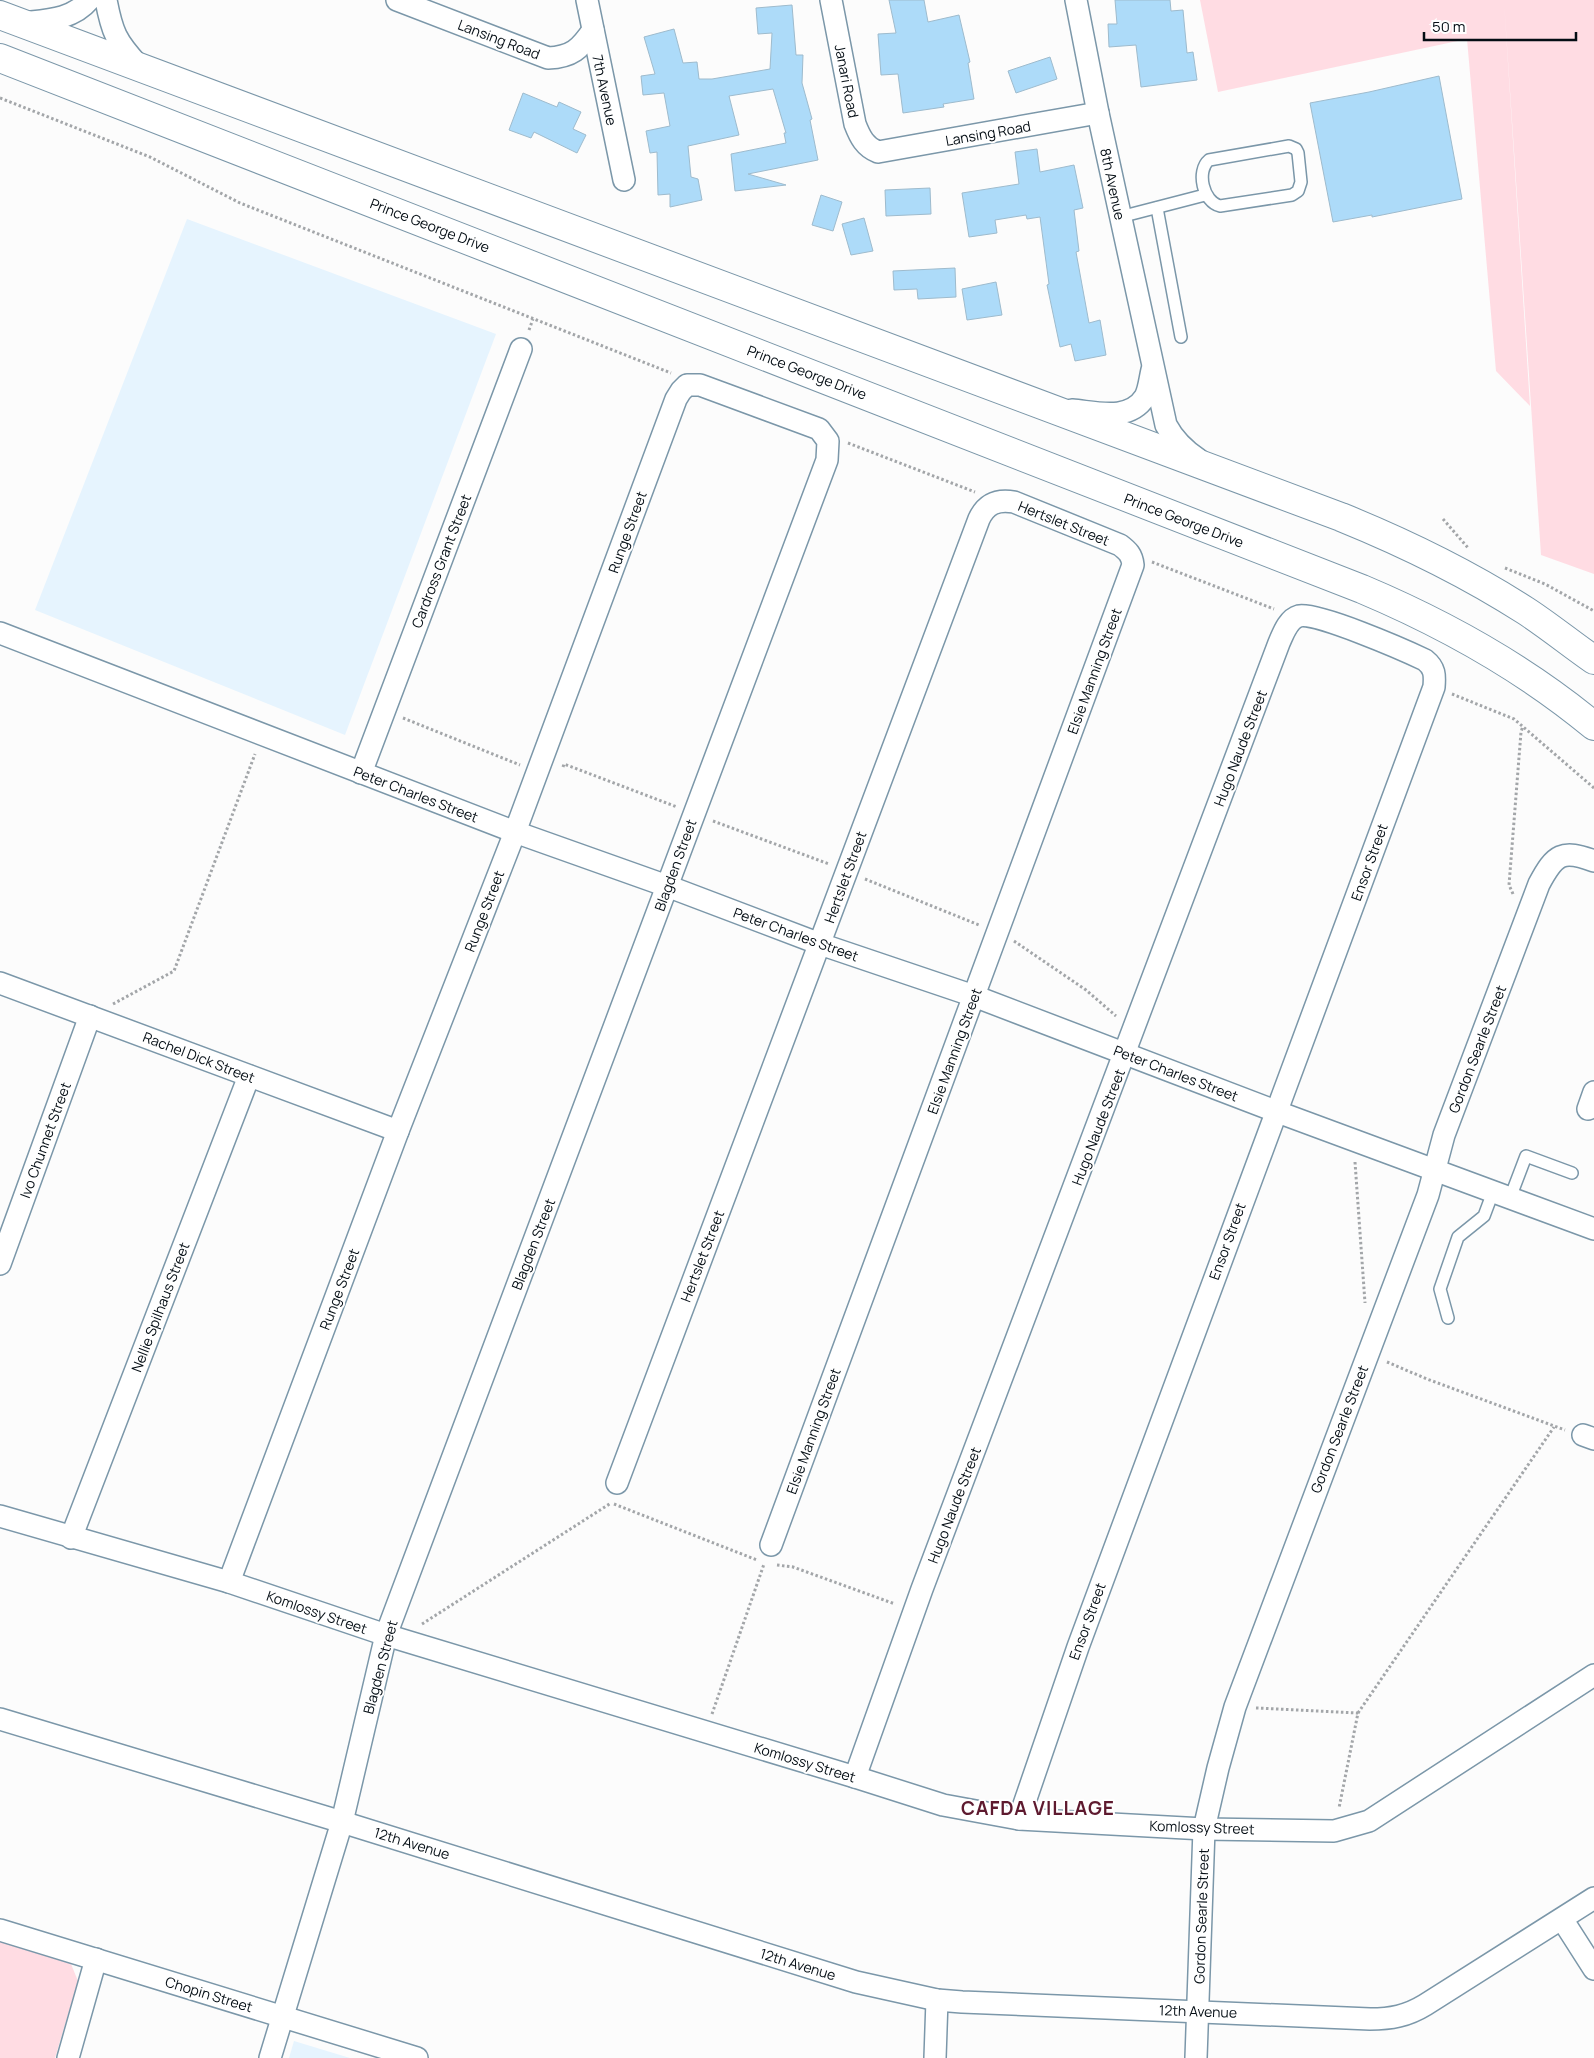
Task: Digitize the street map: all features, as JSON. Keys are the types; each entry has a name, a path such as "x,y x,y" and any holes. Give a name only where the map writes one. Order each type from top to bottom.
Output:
{"main road":[{"path":"11,19 1341,516 1395,539 1446,564 1526,611 1594,660"},
{"name":"Prince George Drive","path":"0,58 1362,589 1418,614 1497,657 1574,709 1594,726"}],"street":[{"path":"11,19 58,18 71,15 83,7 89,0"},
{"path":"106,0 114,32 121,47 138,65"},
{"name":"Lansing Road","path":"397,0 548,58 560,58 573,53 584,44 593,30"},
{"name":"7th Avenue","path":"587,0 624,180"},
{"name":"Janari Road","path":"831,0 855,124 864,142 870,149 878,152"},
{"name":"8th Avenue","path":"1076,0 1120,217 1166,425 1172,437 1188,452 1212,468"},
{"name":"Lansing Road","path":"878,152 1098,113"},
{"name":"Cardross Grant Street","path":"361,772 521,350"},
{"name":"8th Avenue","path":"1055,409 1113,414 1130,411 1146,396 1152,367"},
{"name":"Runge Street","path":"229,1582 398,1131 515,832 681,391 688,385 700,385 803,422 819,429 835,441"},
{"name":"Blagden Street","path":"270,2058 342,1822 386,1635 835,441"},
{"name":"Hertslet Street","path":"614,1493 983,510 991,504 1003,500 1014,502 1120,545 1139,558"},
{"name":"Elsie Manning Street","path":"768,1554 1133,565 1139,558"},
{"name":"Hugo Naude Street","path":"855,1777 914,1611 1279,643 1292,620 1298,616 1305,616 1340,626 1409,652 1431,665"},
{"name":"Peter Charles Street","path":"0,633 515,832 667,886 820,944 974,996 1275,1111 1594,1229"},
{"name":"Ensor Street","path":"1019,1819 1078,1647 1275,1111 1434,687 1434,672 1431,665"},
{"name":"Gordon Searle Street","path":"1196,2058 1204,1829 1235,1707 1428,1195 1444,1134 1539,884 1552,862 1569,854 1594,861"},
{"name":"Rachel Dick Street","path":"0,983 398,1131"},
{"name":"Ivo Chunnet Street","path":"0,1264 90,1016"},
{"name":"Nellie Spilhaus Street","path":"71,1538 250,1076"},
{"name":"Komlossy Street","path":"0,1516 229,1582 386,1635 943,1805 1019,1819 1204,1829 1334,1831 1369,1821 1594,1675"},
{"name":"12th Avenue","path":"0,1719 342,1822 856,1982 937,2000 1370,2019 1396,2018 1425,2006 1594,1898"},
{"path":"1562,1919 1594,1969"},
{"name":"Chopin Street","path":"0,1930 417,2058"},
{"path":"68,2058 96,1959"},
{"path":"935,2058 937,2000"}],"lane":[{"path":"1290,146 1296,149 1298,153 1301,182 1298,191 1292,195 1220,206 1205,195 1204,171 1205,163 1209,160 1290,146"},
{"path":"1120,217 1205,195"},
{"path":"1157,208 1181,337"},
{"path":"1448,1318 1440,1288 1458,1236 1484,1216 1501,1195 1526,1156 1572,1174"}],"path":[{"path":"0,98 150,157 240,203 679,376"},
{"path":"835,441 980,494"},
{"path":"1443,519 1472,552"},
{"path":"1139,558 1281,612"},
{"path":"1502,567 1545,584 1594,612"},
{"path":"395,683 401,717 558,779 564,764 998,932 1086,990 1134,1031"},
{"path":"1444,691 1514,719 1594,788"},
{"path":"1523,726 1509,884 1524,922"},
{"path":"90,1016 174,972 263,735"},
{"path":"1353,1140 1365,1305"},
{"path":"1368,1354 1554,1427 1588,1437"},
{"path":"1334,1831 1358,1713 1554,1427"},
{"path":"415,1644 422,1624 614,1493 768,1554 793,1567 914,1611"},
{"path":"706,1732 768,1554"},
{"path":"1235,1707 1358,1713"}],"shaded area":[{"path":"1200,0 1594,0 1594,574 1541,555 1504,1 1530,406 1496,371 1467,39 1218,92"},
{"path":"187,219 496,334 345,735 35,610"},
{"path":"0,1942 71,1964 78,1981 55,2058 0,2058"},
{"path":"294,2041 350,2058 289,2058"}],"building":[{"path":"889,0 924,0 928,22 959,15 970,62 968,63 974,99 943,104 944,107 903,113 898,74 881,75 878,34 896,33"},
{"path":"1115,0 1170,0 1171,11 1183,10 1187,53 1193,52 1197,80 1141,87 1136,45 1109,47 1108,24 1117,24"},
{"path":"792,5 796,55 803,55 802,83 812,119 810,120 818,160 748,174 786,185 735,191 731,154 786,143 784,133 786,133 773,89 729,96 739,135 688,146 691,177 698,179 702,200 670,207 670,194 658,195 657,152 650,153 646,131 670,126 664,93 643,95 641,76 655,74 644,37 674,29 683,63 697,62 699,79 712,79 770,69 772,33 758,34 756,8"},
{"path":"1050,57 1057,79 1016,93 1008,71"},
{"path":"1439,76 1462,199 1372,217 1372,215 1333,222 1310,103"},
{"path":"523,93 557,107 559,102 581,112 573,129 586,135 577,153 534,132 531,138 509,130"},
{"path":"1037,149 1040,172 1074,165 1083,208 1074,210 1079,251 1076,252 1089,323 1100,320 1106,355 1075,361 1071,344 1060,347 1047,285 1049,284 1040,217 1027,219 1026,215 995,220 997,233 969,237 962,193 1019,184 1015,152"},
{"path":"930,188 931,214 886,216 885,190"},
{"path":"821,195 842,202 833,231 812,225"},
{"path":"864,218 873,251 851,255 842,224"},
{"path":"955,268 956,297 918,299 917,289 894,290 893,271"},
{"path":"996,282 1002,315 967,320 962,289"}],"district":[{"name":"CAFDA VILLAGE","path":"1038,1808"}]}
